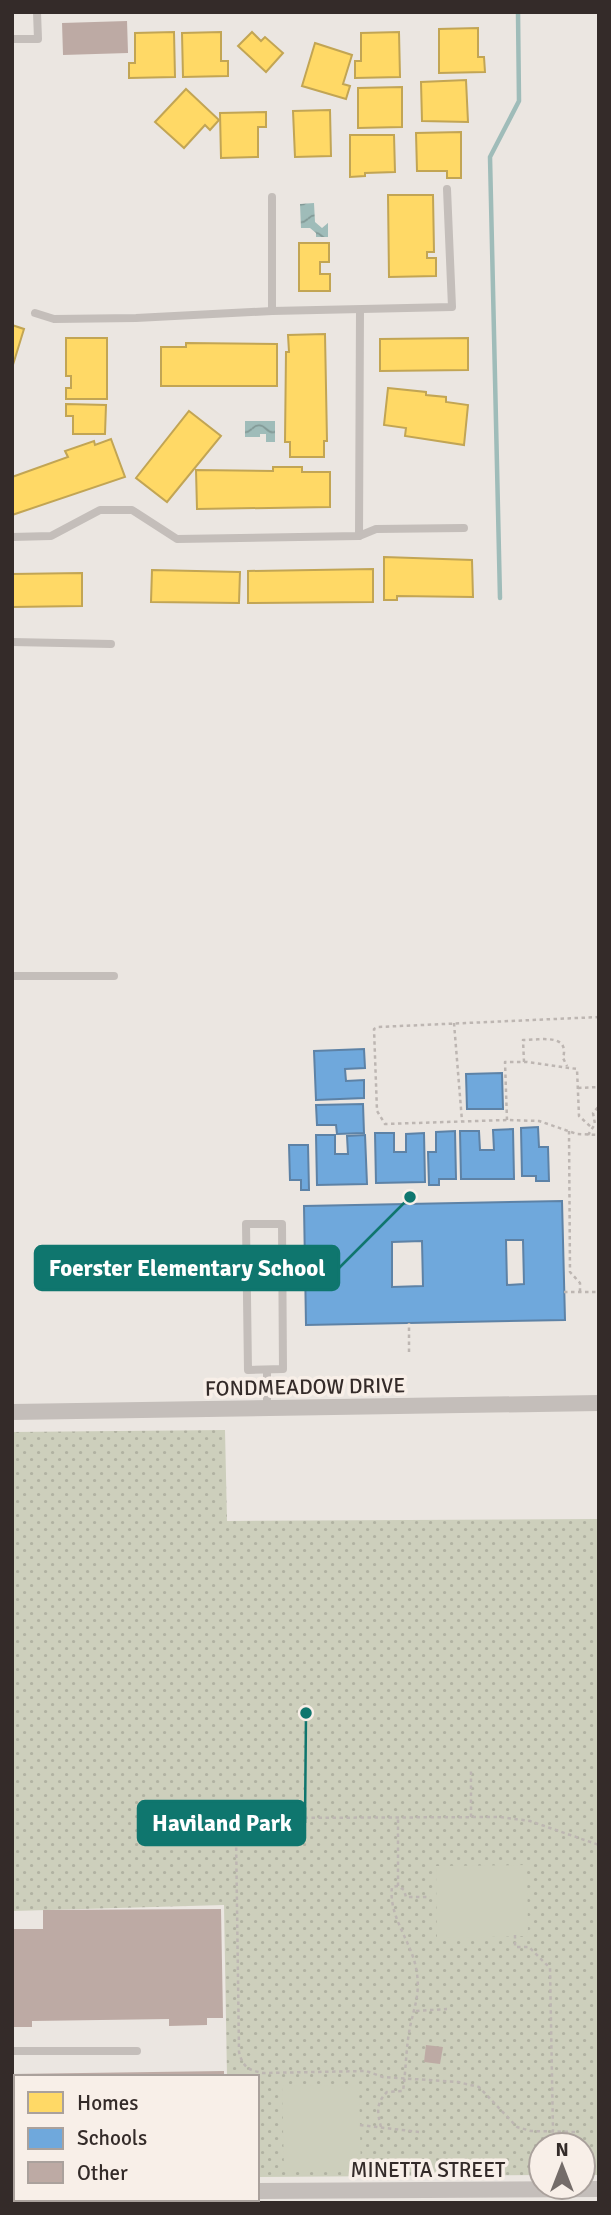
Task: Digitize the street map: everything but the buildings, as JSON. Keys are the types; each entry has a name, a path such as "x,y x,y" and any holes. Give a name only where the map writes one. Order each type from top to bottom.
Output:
{"street":[{"name":"FONDMEADOW DRIVE","path":"12,1412 599,1403"},
{"name":"MINETTA STREET","path":"259,2191 599,2189"}],"lane":[{"path":"12,39 38,39 37,12"},
{"path":"35,313 54,318 122,318 452,307 447,189"},
{"path":"272,197 272,311"},
{"path":"359,536 360,310"},
{"path":"12,537 51,536 100,510 132,510 177,539 359,536 376,529 464,528"},
{"path":"12,642 111,644"},
{"path":"12,976 114,975"},
{"path":"246,1224 282,1224 283,1369 267,1370 248,1370 246,1224"},
{"path":"267,1370 267,1408"},
{"path":"12,2051 136,2051"}],"path":[{"path":"599,1017 374,1029 377,1111 385,1124 539,1121 569,1132 599,1135"},
{"path":"454,1023 462,1122"},
{"path":"524,1062 523,1040 557,1040 566,1049 563,1058 568,1067"},
{"path":"507,1120 505,1062 524,1062 578,1069 579,1116 591,1127"},
{"path":"578,1088 599,1087"},
{"path":"588,1135 595,1124 593,1113 599,1106"},
{"path":"569,1132 570,1272 580,1283 580,1292"},
{"path":"564,1292 599,1292"},
{"path":"409,1323 409,1352"},
{"path":"471,1769 471,1817"},
{"path":"531,2131 517,2127 479,2087 458,2082 383,2077 366,2071 263,2073 249,2070 243,2064 239,2052 236,1834 242,1825 251,1820 268,1818 471,1817 530,1821 599,1845"},
{"path":"398,1818 398,1886"},
{"path":"398,1886 404,1890 406,1897 430,1897"},
{"path":"381,2127 377,2114 379,2099 387,2091 403,2091 410,2028 419,1993 413,1954 391,1898 392,1888 398,1886"},
{"path":"516,1935 516,1947 529,1947 550,1968 553,2131"},
{"path":"416,2011 447,2009"},
{"path":"360,2124 419,2132"}],"green space":[{"path":"225,1430 227,1521 599,1519 599,2175 597,2131 527,2131 527,2175 259,2177 259,2075 227,2075 224,1905 12,1911 12,1432"},
{"path":"527,1865 528,1936 437,1938 436,1866"},
{"path":"359,2085 361,2170 284,2171 282,2086"}],"water":[{"path":"314,203 315,222 322,228 328,223 328,237 316,237 316,233 310,228 301,228 300,204"},
{"path":"245,421 275,421 275,442 266,442 266,434 260,434 260,437 245,437"}],"waterway":[{"path":"500,598 490,157 519,101 518,12"}],"place":[{"name":"Foerster Elementary School","path":"410,1197"},
{"name":"Haviland Park","path":"306,1713"}]}
